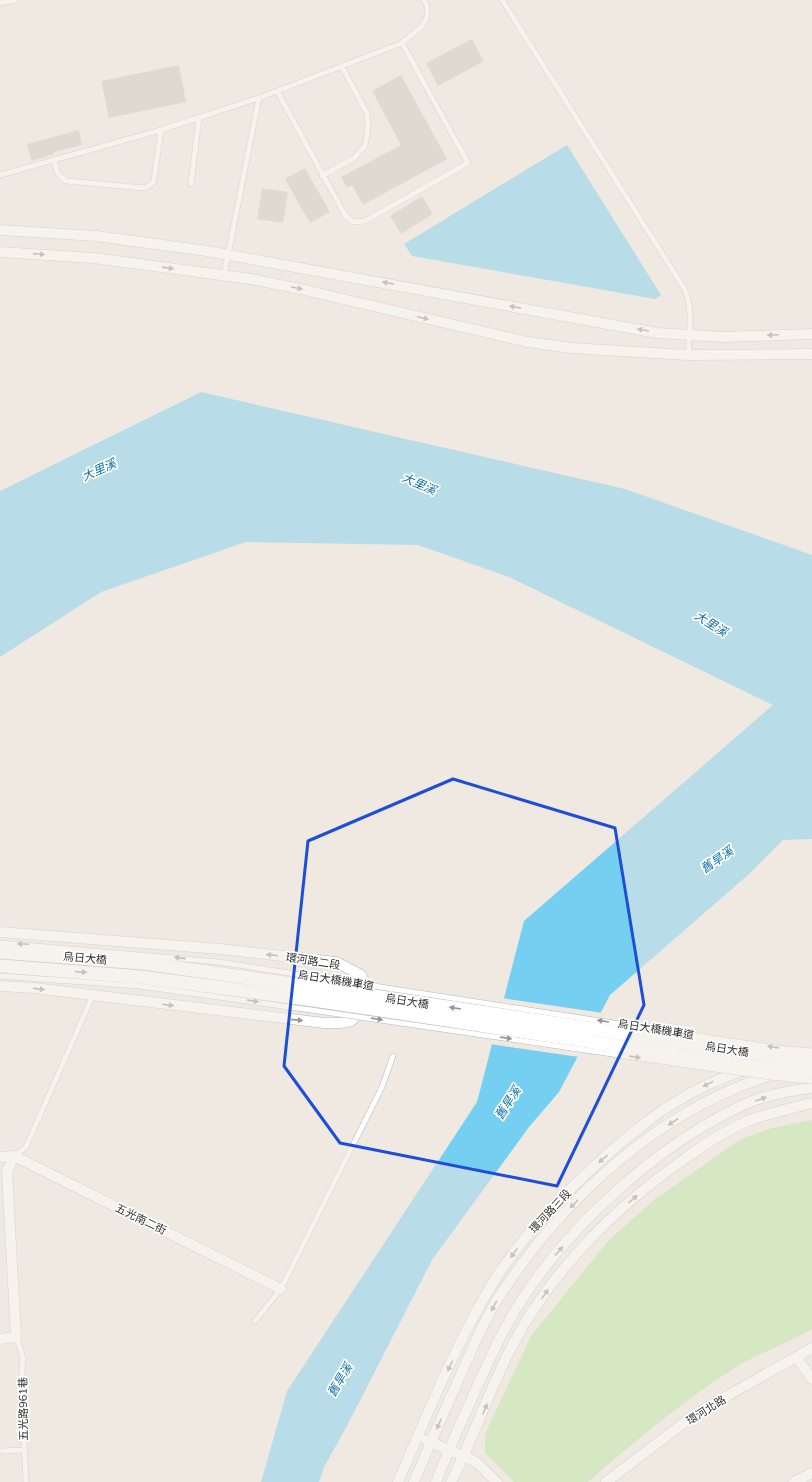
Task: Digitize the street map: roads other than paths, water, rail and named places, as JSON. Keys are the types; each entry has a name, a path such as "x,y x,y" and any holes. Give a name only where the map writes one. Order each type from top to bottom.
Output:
{"street":[{"path":"0,230 96,236 228,254 657,333 723,337 812,334"},
{"path":"0,252 94,258 300,288 528,342 571,348 688,355 812,354"},
{"name":"環河路二段","path":"0,932 205,948 336,962 361,975 366,985 368,999 362,1012 351,1020 340,1023 324,1023 93,995 0,986"},
{"name":"烏日大橋","path":"0,952 218,967 774,1056 812,1059"},
{"name":"烏日大橋","path":"0,966 133,976 215,990 772,1069 812,1072"},
{"name":"環河路三段","path":"398,1482 464,1334 486,1294 516,1250 551,1208 589,1171 634,1132 680,1099 720,1078 767,1062 812,1051"},
{"name":"環河路三段","path":"414,1482 496,1301 528,1256 561,1217 598,1180 642,1143 688,1112 728,1091 773,1075 812,1064"},
{"path":"436,1482 496,1344 516,1309 543,1270 580,1228 612,1196 656,1158 698,1130 737,1107 784,1091 812,1088"},
{"path":"451,1482 464,1456 510,1350 532,1312 556,1280 597,1233 623,1207 668,1170 707,1143 747,1122 812,1103"},
{"path":"0,1157 14,1156 7,1172 16,1337 0,1339"},
{"name":"五光南二街","path":"14,1156 281,1289"},
{"name":"環河北路","path":"606,1482 697,1414 812,1348"},
{"path":"796,1357 812,1379"},
{"path":"418,1437 476,1462 497,1482"},
{"path":"794,1482 812,1474"}],"lane":[{"path":"0,3 15,0"},
{"path":"0,175 54,161 199,118 259,98 402,43 422,26 426,16 427,6 424,0"},
{"path":"502,0 684,288 690,300 691,313 688,355"},
{"path":"277,91 322,176 345,215 353,222 358,223 365,221 468,164 402,43"},
{"path":"322,176 354,158 365,146 368,128 367,113 342,67"},
{"path":"224,276 259,98"},
{"path":"191,184 199,118"},
{"path":"54,161 58,174 66,182 145,188 153,183 161,130"},
{"name":"烏日大橋機車道","path":"0,943 218,967 776,1048 812,1051"},
{"path":"0,976 215,990 770,1077 812,1081"},
{"path":"14,1156 26,1147 93,995"},
{"path":"255,1322 281,1289 382,1087 393,1056"},
{"name":"五光路961巷","path":"16,1337 23,1357 22,1386 26,1482"},
{"path":"0,1451 24,1450"}],"water":[{"path":"567,145 661,295 655,299 412,256 404,244"},
{"path":"201,392 625,489 812,555 812,839 783,840 748,875 610,995 559,1092 529,1127 432,1260 347,1426 324,1467 319,1482 261,1482 287,1391 477,1102 524,921 773,705 509,577 418,545 246,542 101,592 0,657 0,491"}],"water label":[{"name":"大里溪","path":"99,470"},
{"name":"大里溪","path":"419,484"},
{"name":"大里溪","path":"711,624"},
{"name":"舊旱溪","path":"717,860"},
{"name":"舊旱溪","path":"508,1103"},
{"name":"舊旱溪","path":"340,1380"}]}
